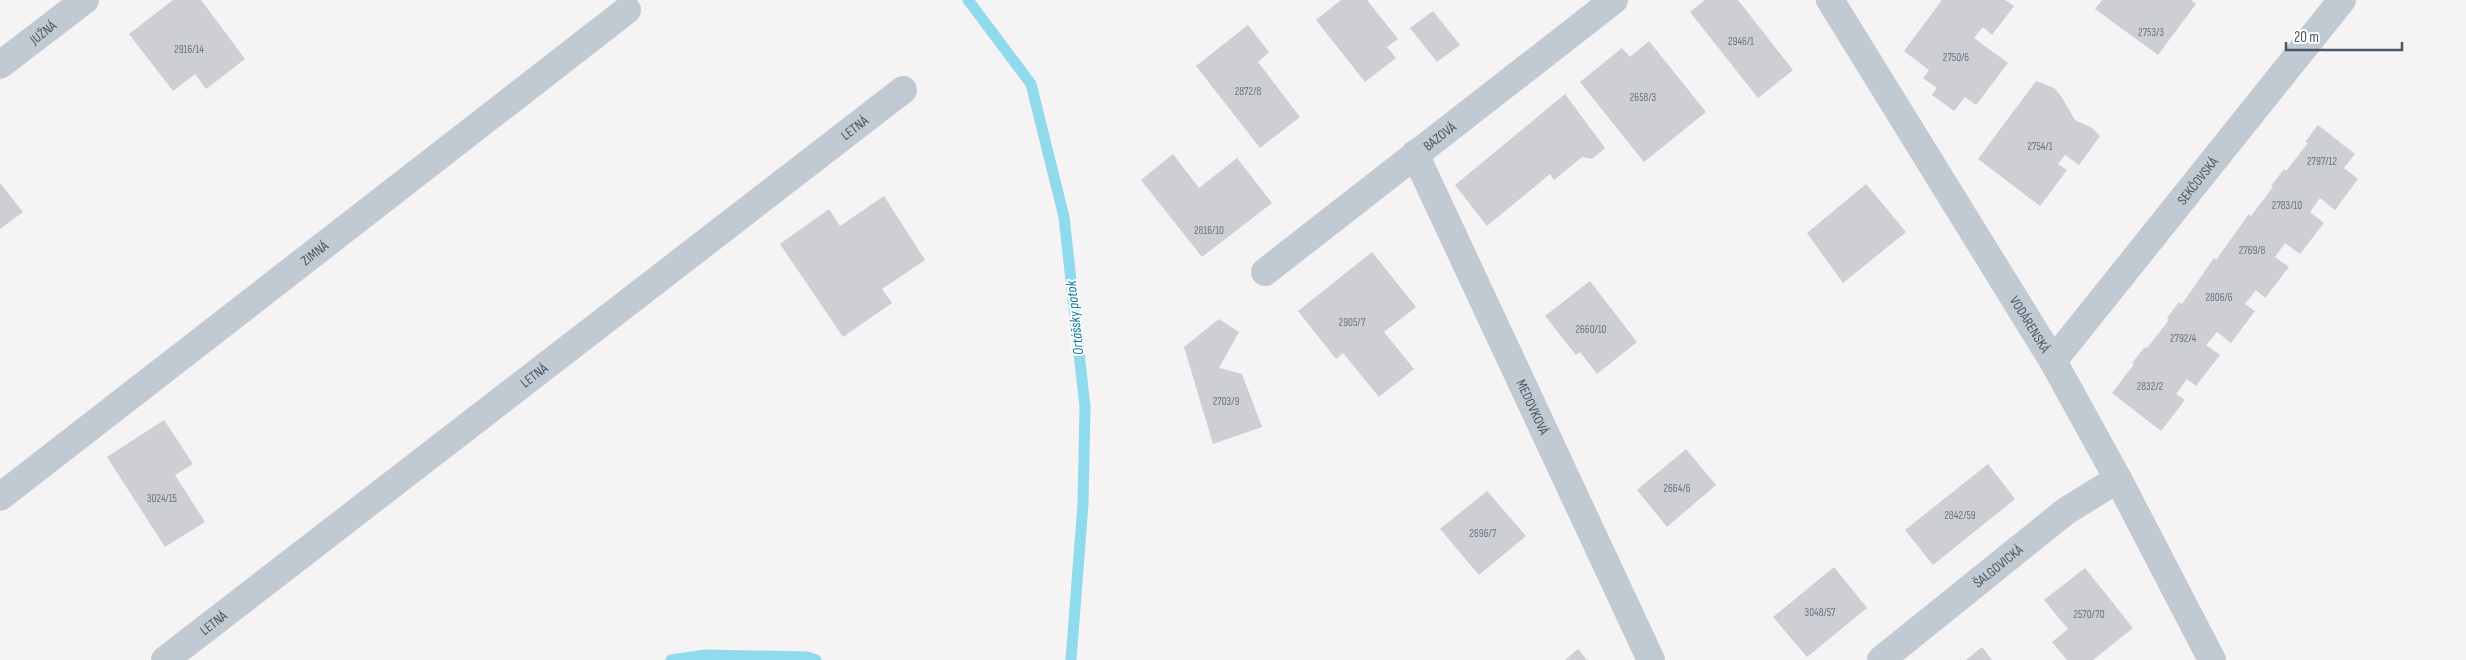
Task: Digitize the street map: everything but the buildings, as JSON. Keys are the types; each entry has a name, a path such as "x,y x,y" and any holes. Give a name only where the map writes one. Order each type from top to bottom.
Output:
{"street":[{"name":"JUŽNÁ","path":"0,65 85,0"},
{"name":"BAZOVÁ","path":"1265,272 1614,0"},
{"name":"VODÁRENSKÁ","path":"1830,0 2053,361 2118,479 2212,660"},
{"name":"SEKČOVSKÁ","path":"2053,361 2342,0"},
{"name":"ZIMNÁ","path":"0,496 627,10"},
{"name":"LETNÁ","path":"166,660 903,90"},
{"name":"MEDOVKOVÁ","path":"1415,154 1650,660"},
{"name":"ŠALGOVICKÁ","path":"1881,660 2066,510 2118,479"}],"waterway":[{"name":"Ortášsky potok","path":"968,0 1031,84 1064,217 1085,407 1083,504 1071,660"},
{"path":"671,660 705,655 807,657 816,660"}]}
